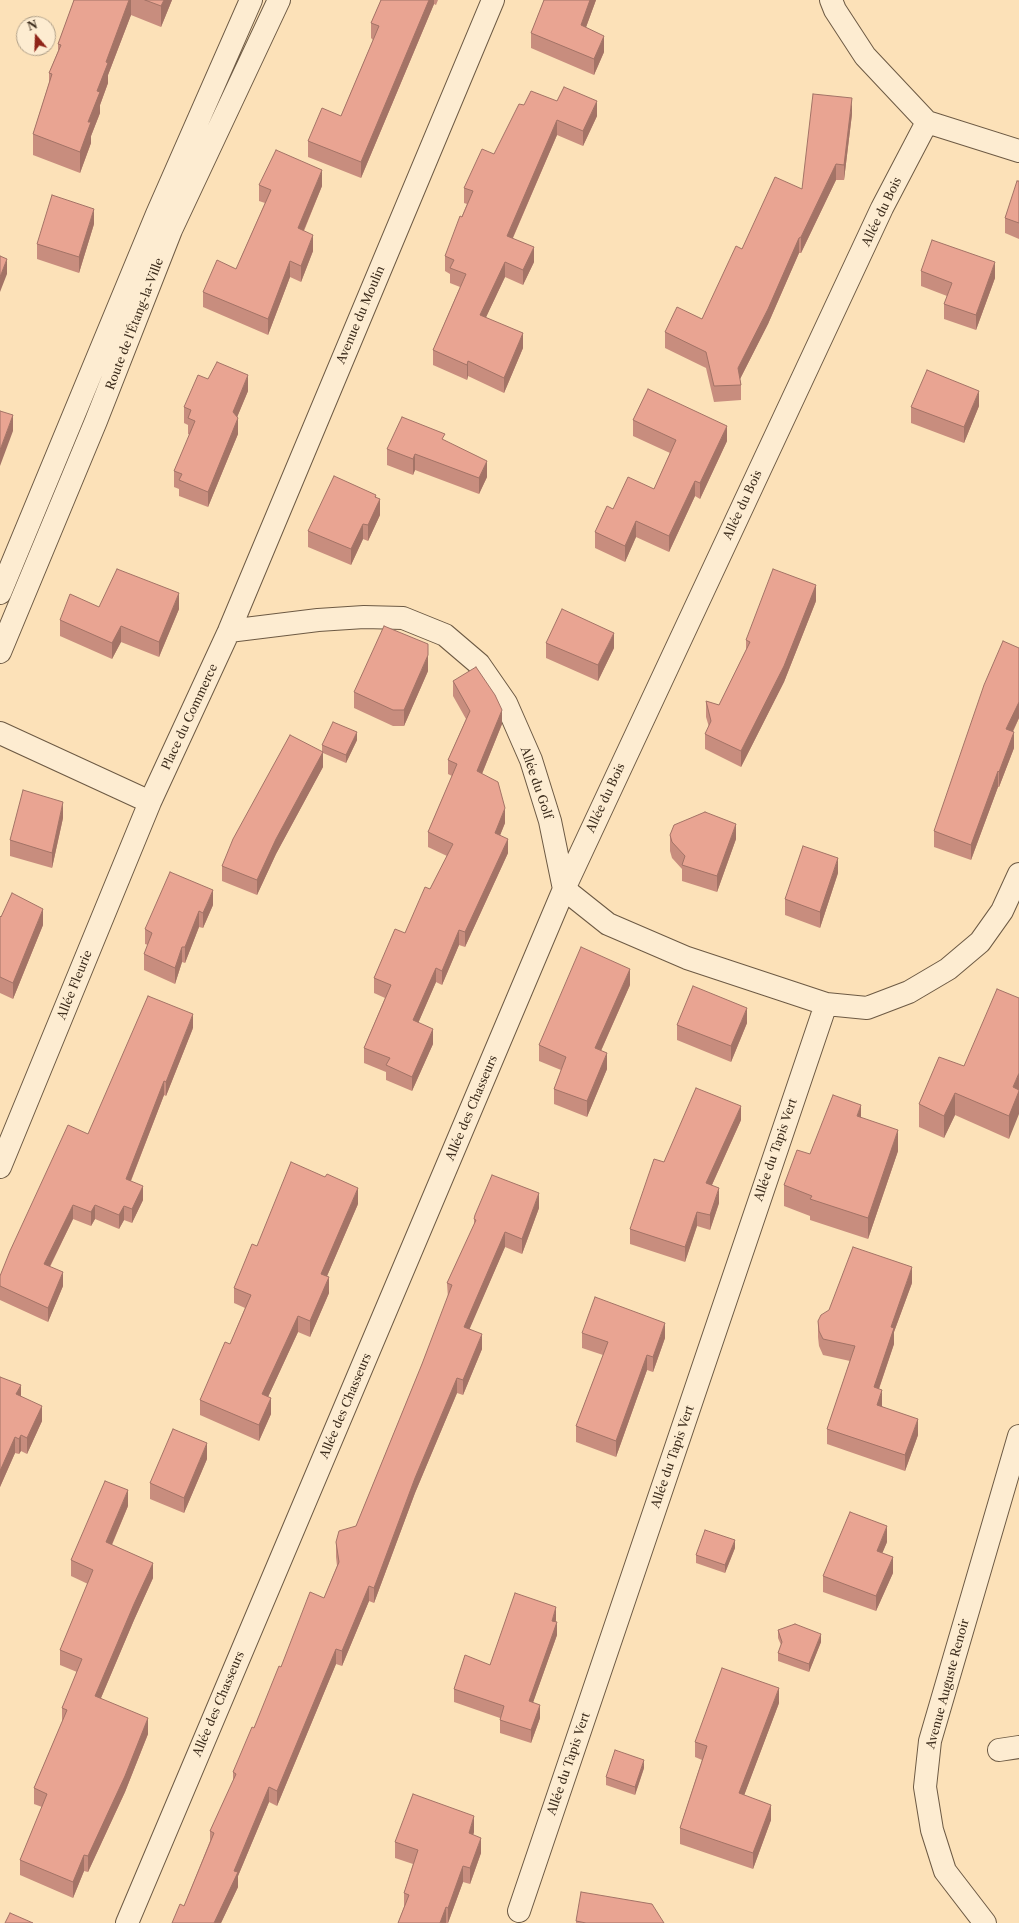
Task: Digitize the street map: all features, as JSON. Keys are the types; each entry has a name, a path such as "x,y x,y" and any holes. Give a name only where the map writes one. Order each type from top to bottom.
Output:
{"street":[{"name":"Route de l'Étang-la-Ville","path":"0,593 157,214 251,0"},
{"name":"Route de l'Étang-la-Ville","path":"0,652 96,421 171,230 279,0"},
{"name":"Avenue du Moulin","path":"229,631 492,0"},
{"path":"831,0 835,10 865,56 927,122 1019,151"},
{"name":"Allée du Bois","path":"564,889 882,208 927,122"},
{"name":"Allée du Golf","path":"229,631 318,620 364,617 403,618 445,635 479,664 506,703 531,760 550,821 564,889"},
{"name":"Place du Commerce","path":"150,802 229,631"},
{"path":"0,733 150,802"},
{"name":"Allée Fleurie","path":"0,1167 150,802"},
{"path":"564,889 608,924 687,958 826,1004 867,1008 909,992 948,969 980,942 1002,911 1019,874"},
{"name":"Allée des Chasseurs","path":"127,1923 564,889"},
{"name":"Allée du Tapis Vert","path":"519,1911 826,1004"},
{"name":"Avenue Auguste Renoir","path":"985,1923 945,1871 932,1830 925,1787 930,1741 1019,1436"}],"building":[{"path":"74,0 129,0 106,62 108,63 97,91 100,92 88,122 91,122 80,152 33,134 52,74 49,73 61,45 58,44"},
{"path":"145,0 164,0 161,6"},
{"path":"381,0 429,0 361,162 308,141 322,108 341,116 379,26 371,23"},
{"path":"544,0 590,0 581,25 604,36 594,59 531,33"},
{"path":"564,87 597,101 583,131 557,120 507,236 534,247 523,270 505,262 480,315 523,333 504,378 468,361 467,365 433,350 466,274 450,268 454,260 445,256 460,216 462,217 473,191 464,188 482,149 494,154 519,104 524,105 531,91 557,101"},
{"path":"813,94 852,98 844,165 836,164 801,237 799,238 768,309 738,368 741,385 714,386 706,352 665,332 677,307 702,319 736,246 742,249 775,177 802,189"},
{"path":"276,150 322,170 298,228 313,235 301,266 290,261 268,319 203,292 217,260 236,269 271,190 259,185"},
{"path":"1017,181 1019,181 1019,223 1005,218"},
{"path":"52,195 94,209 79,257 37,244"},
{"path":"932,240 995,262 976,315 944,304 952,283 921,271"},
{"path":"0,256 7,259 0,277"},
{"path":"217,362 248,375 233,412 238,418 208,492 179,480 182,474 174,471 195,421 188,418 191,410 184,407 198,375 208,379"},
{"path":"927,370 979,391 964,427 911,407"},
{"path":"648,389 727,426 700,483 695,481 669,536 636,521 625,546 595,532 607,506 613,509 628,477 654,489 676,440 633,420"},
{"path":"0,411 13,415 0,450"},
{"path":"402,417 445,434 442,439 487,461 479,478 415,454 413,459 387,449"},
{"path":"334,476 376,495 375,497 380,499 368,525 363,524 351,549 308,531"},
{"path":"117,569 179,593 159,642 121,626 112,643 60,620 70,594 99,607"},
{"path":"773,569 816,585 784,666 741,751 705,734 711,721 706,701 719,705 750,642 746,640"},
{"path":"562,609 614,633 598,665 546,643"},
{"path":"384,626 428,644 428,655 404,710 393,710 354,692"},
{"path":"1003,641 1019,648 1019,702 1006,729 1014,732 971,845 934,831 984,685"},
{"path":"476,667 495,695 502,710 477,771 498,782 505,808 495,833 508,839 465,932 459,930 442,971 436,968 413,1020 433,1029 412,1077 386,1065 390,1058 364,1048 391,985 374,978 395,929 405,933 425,887 430,889 453,844 428,832 457,764 448,760 470,711 453,681"},
{"path":"333,722 357,732 346,755 322,745"},
{"path":"290,735 323,752 276,839 257,880 222,866 233,839"},
{"path":"23,790 63,802 52,853 10,840"},
{"path":"705,812 736,824 717,876 682,865 685,856 672,842 670,835 674,825"},
{"path":"803,846 838,858 820,912 785,899"},
{"path":"170,872 213,890 203,913 199,911 185,947 182,947 175,968 144,954 152,933 145,929"},
{"path":"12,893 43,909 13,983 0,977 0,916 1,917"},
{"path":"581,947 630,969 595,1048 607,1053 587,1101 554,1089 566,1057 539,1045"},
{"path":"693,986 747,1008 731,1046 677,1025"},
{"path":"997,989 1019,998 1019,1073 1013,1087 1019,1091 1009,1116 955,1093 944,1116 919,1104 939,1057 964,1066"},
{"path":"148,996 193,1014 166,1082 164,1081 126,1179 143,1186 132,1209 124,1206 119,1215 95,1205 91,1212 73,1205 44,1264 63,1272 48,1308 0,1286 0,1276 68,1125 88,1134"},
{"path":"696,1088 741,1106 706,1183 719,1188 710,1215 697,1212 685,1247 630,1229 654,1159 664,1162"},
{"path":"833,1095 861,1105 857,1116 898,1130 868,1218 810,1199 812,1196 784,1185 797,1150 810,1154"},
{"path":"291,1162 325,1177 327,1174 358,1188 321,1274 329,1277 310,1321 298,1316 262,1394 271,1398 259,1425 200,1400 225,1342 230,1344 251,1295 234,1288 252,1244 257,1246"},
{"path":"492,1175 539,1193 522,1239 505,1232 464,1327 482,1334 463,1380 457,1378 415,1478 374,1588 369,1586 342,1651 336,1649 277,1791 269,1787 234,1871 238,1872 214,1923 172,1923 180,1904 184,1906 214,1833 210,1831 236,1774 233,1772 252,1727 254,1728 279,1666 281,1667 310,1592 324,1598 339,1562 336,1542 339,1531 356,1526 422,1364 452,1285 447,1283 476,1220 474,1219 475,1215"},
{"path":"853,1247 912,1267 891,1327 894,1328 874,1387 882,1390 877,1405 918,1419 905,1455 827,1429 855,1346 823,1339 819,1331 818,1321 821,1315 829,1310"},
{"path":"595,1297 665,1323 653,1357 647,1355 616,1441 576,1426 608,1342 582,1333"},
{"path":"0,1377 21,1385 16,1394 42,1406 27,1438 21,1435 19,1439 15,1437 0,1471"},
{"path":"173,1429 207,1443 184,1498 150,1483"},
{"path":"105,1481 128,1490 106,1542 153,1563 95,1696 148,1718 125,1776 88,1856 84,1855 73,1882 20,1860 47,1794 34,1788 67,1710 62,1708 82,1659 60,1650 93,1570 71,1560"},
{"path":"850,1512 887,1526 877,1551 893,1557 876,1596 823,1576"},
{"path":"705,1530 735,1540 725,1565 696,1555"},
{"path":"515,1593 556,1607 552,1621 557,1622 529,1701 540,1705 531,1730 500,1720 504,1706 454,1689 465,1655 490,1665"},
{"path":"795,1624 821,1634 809,1664 778,1653 782,1642 778,1630"},
{"path":"722,1668 779,1688 739,1793 771,1805 753,1853 680,1828 707,1746 695,1742"},
{"path":"615,1750 644,1760 635,1787 606,1777"},
{"path":"413,1794 474,1816 469,1833 481,1838 470,1868 463,1866 448,1908 446,1907 440,1923 398,1923 409,1895 404,1893 418,1850 395,1842"},
{"path":"581,1892 652,1904 664,1923 586,1923 576,1921"},
{"path":"10,1913 33,1923 5,1923"}]}
